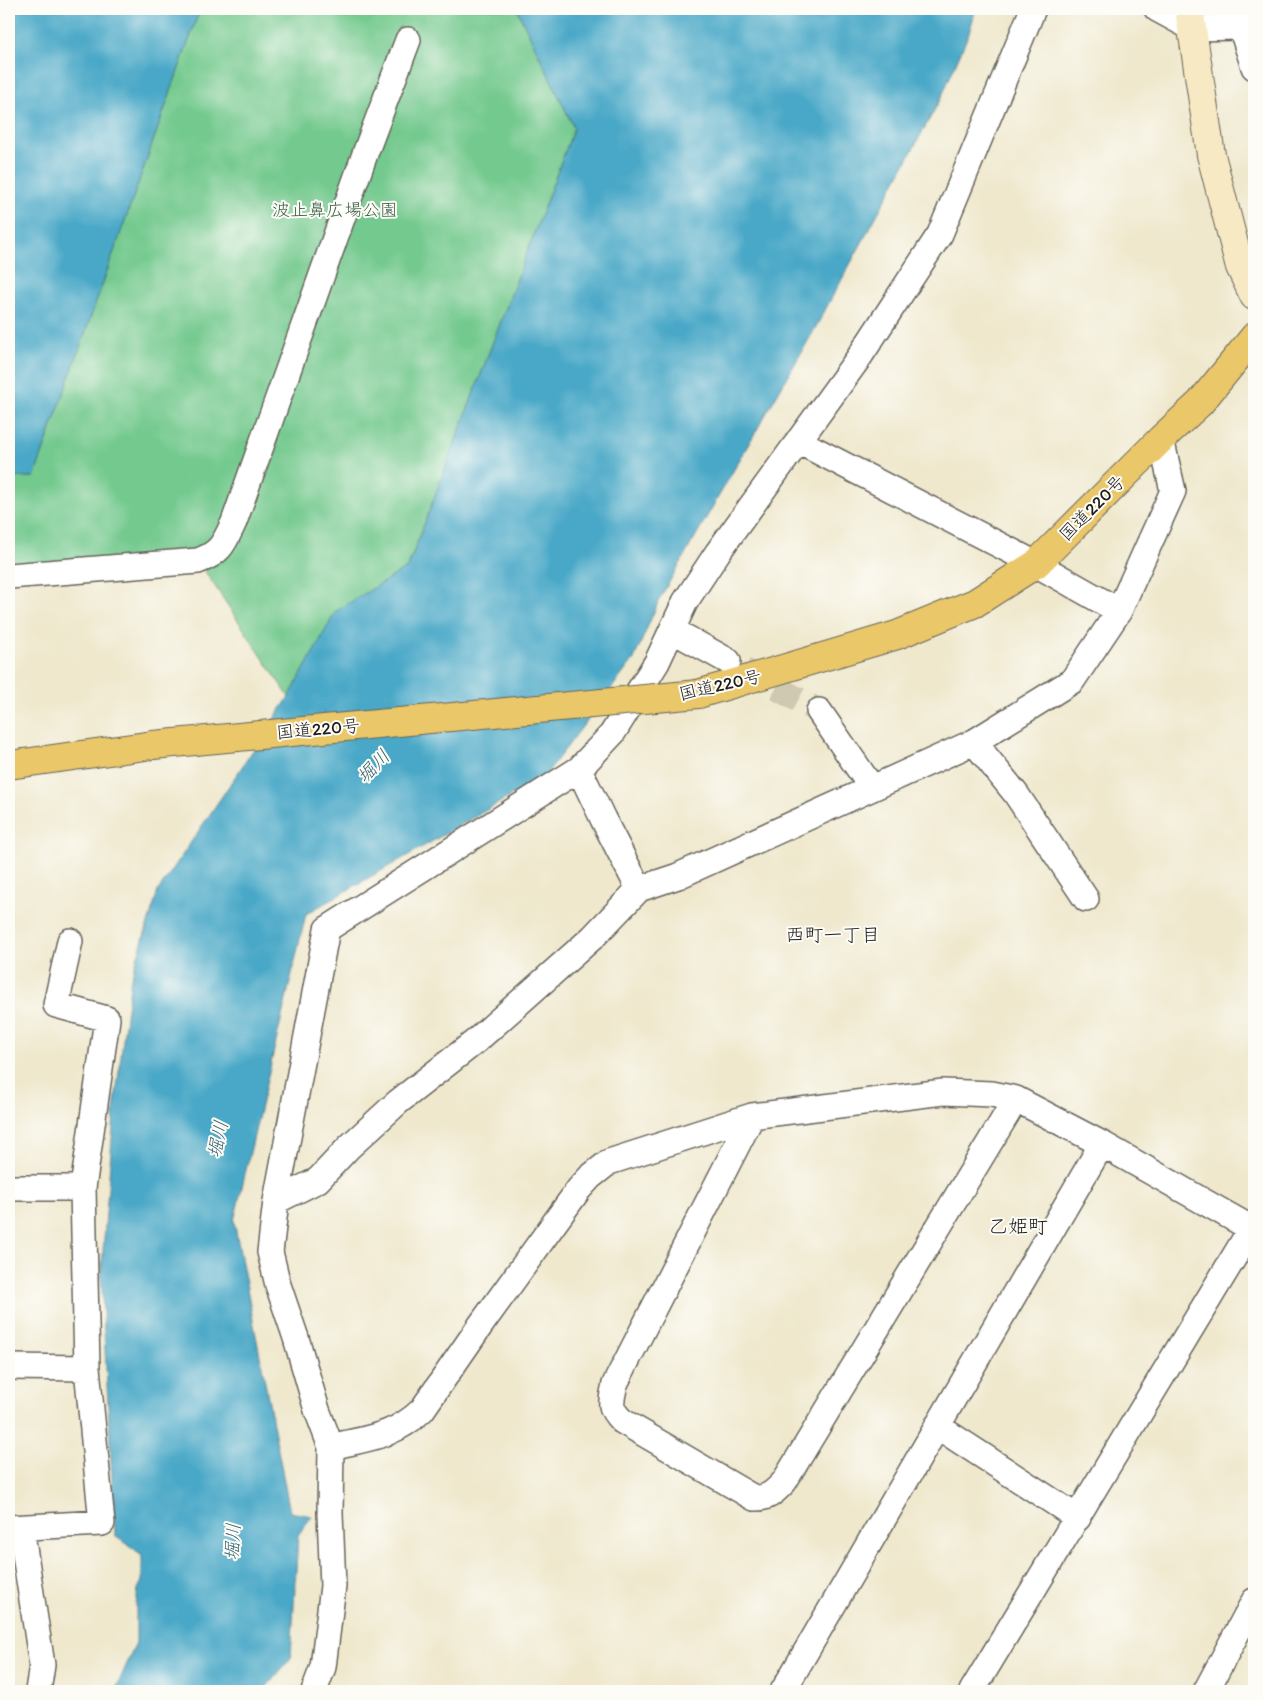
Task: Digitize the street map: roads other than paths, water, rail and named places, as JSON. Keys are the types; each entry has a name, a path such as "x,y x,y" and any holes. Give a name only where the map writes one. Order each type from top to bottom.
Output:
{"highway":[{"name":"国道220号","path":"9,765 153,744 698,694 897,635 975,603 1036,564 1161,439 1200,403 1254,337"}],"street":[{"path":"314,1691 323,1667 333,1586 330,1514 331,1447 317,1410 278,1285 270,1252 276,1201 327,928 579,768 612,734 657,662 686,602 718,552 858,359 940,234 1033,9"},
{"path":"1157,9 1190,18 1248,26 1254,67"},
{"path":"1190,18 1211,155 1240,267 1254,296"},
{"path":"9,576 198,561 212,556 223,545 234,522 366,151 408,40"},
{"path":"276,1201 318,1180 349,1147 398,1102 476,1041 594,937 639,888 678,876 974,742 1072,680 1119,611 1174,491 1161,439"},
{"path":"798,441 1036,564 1119,611"},
{"path":"672,630 728,661"},
{"path":"819,711 872,788"},
{"path":"974,742 1016,794 1086,899"},
{"path":"579,768 639,888"},
{"path":"38,1691 42,1665 15,1528 102,1523 87,1368 83,1188 107,1019 56,1005 70,942"},
{"path":"331,1447 393,1432 410,1421 422,1410 579,1189 609,1162 752,1116 943,1092 992,1094 1016,1098 1253,1228 972,1691"},
{"path":"752,1116 614,1384 611,1402 612,1412 622,1422 754,1498 763,1498 772,1494 784,1482 1016,1098"},
{"path":"783,1691 1102,1144"},
{"path":"9,1188 83,1188"},
{"path":"9,1367 87,1368"},
{"path":"937,1426 1078,1518"},
{"path":"1206,1691 1254,1602"}],"water":[{"path":"9,9 200,9 34,477 9,477"},
{"name":"堀川","path":"517,9 976,9 969,33 941,98 812,334 659,600 634,659 544,777 306,914 234,1221 290,1512 312,1516 298,1535 291,1658 263,1691 115,1691 136,1643 136,1605 138,1589 142,1581 142,1555 115,1535 101,1275 115,1102 131,978 158,891 289,697 336,611 408,567 574,128"}],"tunnel":[{"path":"744,670 819,711"}],"district":[{"name":"西町一丁目","path":"833,934"},
{"name":"乙姫町","path":"1018,1226"}],"park label":[{"name":"波止鼻広場公園","path":"335,210"}]}
